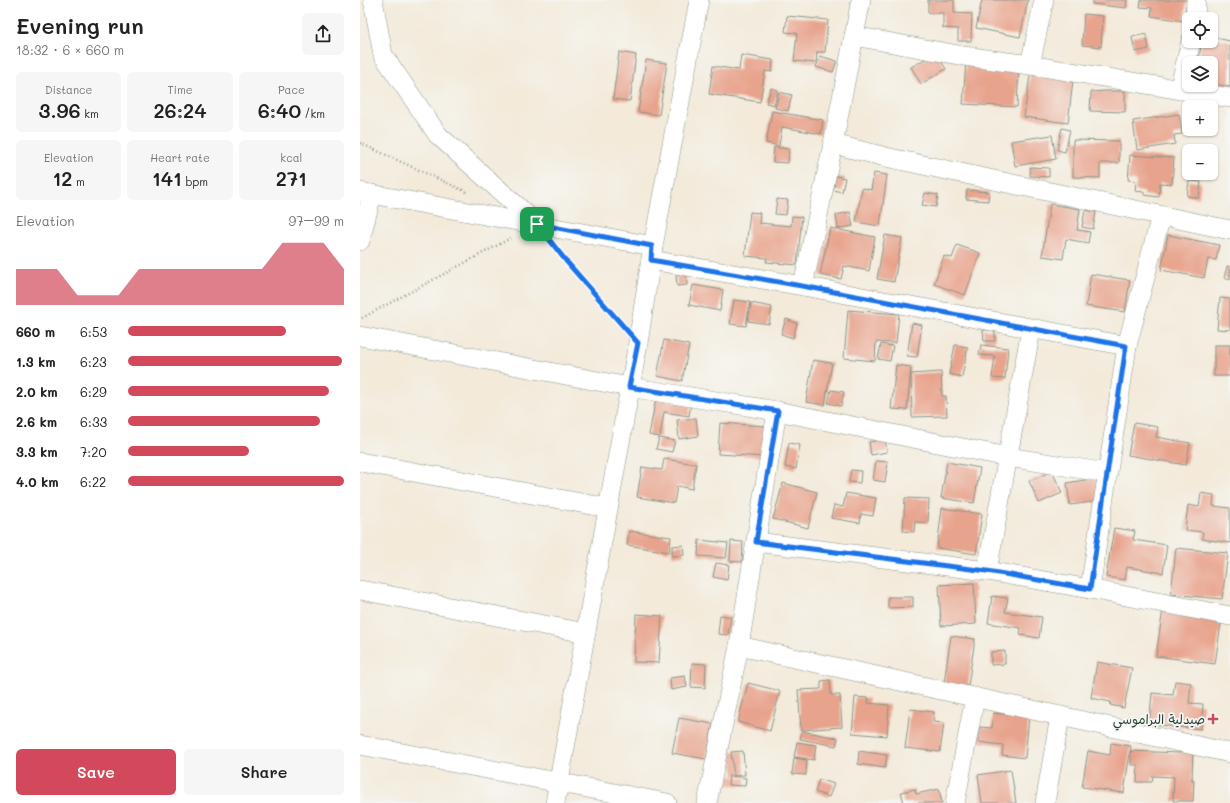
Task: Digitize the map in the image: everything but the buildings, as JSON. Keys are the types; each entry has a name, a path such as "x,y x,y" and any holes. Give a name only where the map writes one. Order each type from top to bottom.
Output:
{"street":[{"path":"373,0 383,55 438,135 537,224"},
{"path":"555,803 638,343 652,253 699,0"},
{"path":"802,286 833,144 861,0"},
{"path":"1030,65 1044,0"},
{"path":"1195,12 1196,0"},
{"path":"854,36 964,56 1030,65 1230,98"},
{"path":"1179,90 1189,48"},
{"path":"833,144 890,158 1230,230"},
{"path":"360,241 366,193 537,224 652,253 802,286 1126,346"},
{"path":"1090,589 1126,346 1161,216"},
{"path":"987,571 1032,329"},
{"path":"360,336 629,387 778,411 1008,457 1107,473"},
{"path":"707,803 739,646 778,411"},
{"path":"360,462 608,508"},
{"path":"756,542 987,571 1230,616"},
{"path":"360,590 586,633"},
{"path":"739,646 1230,753"},
{"path":"955,803 975,697"},
{"path":"1045,803 1060,716"},
{"path":"360,745 667,803"}],"path":[{"path":"360,144 474,195"},
{"path":"360,319 537,224 566,261 638,343"}],"place":[{"name":"صيدلية البراموسي","path":"1213,719"}],"route":[{"path":"537,224 652,246 651,260 802,286 1126,346 1090,589 987,571 756,542 778,411 629,387 638,343 566,261 537,224"}]}
